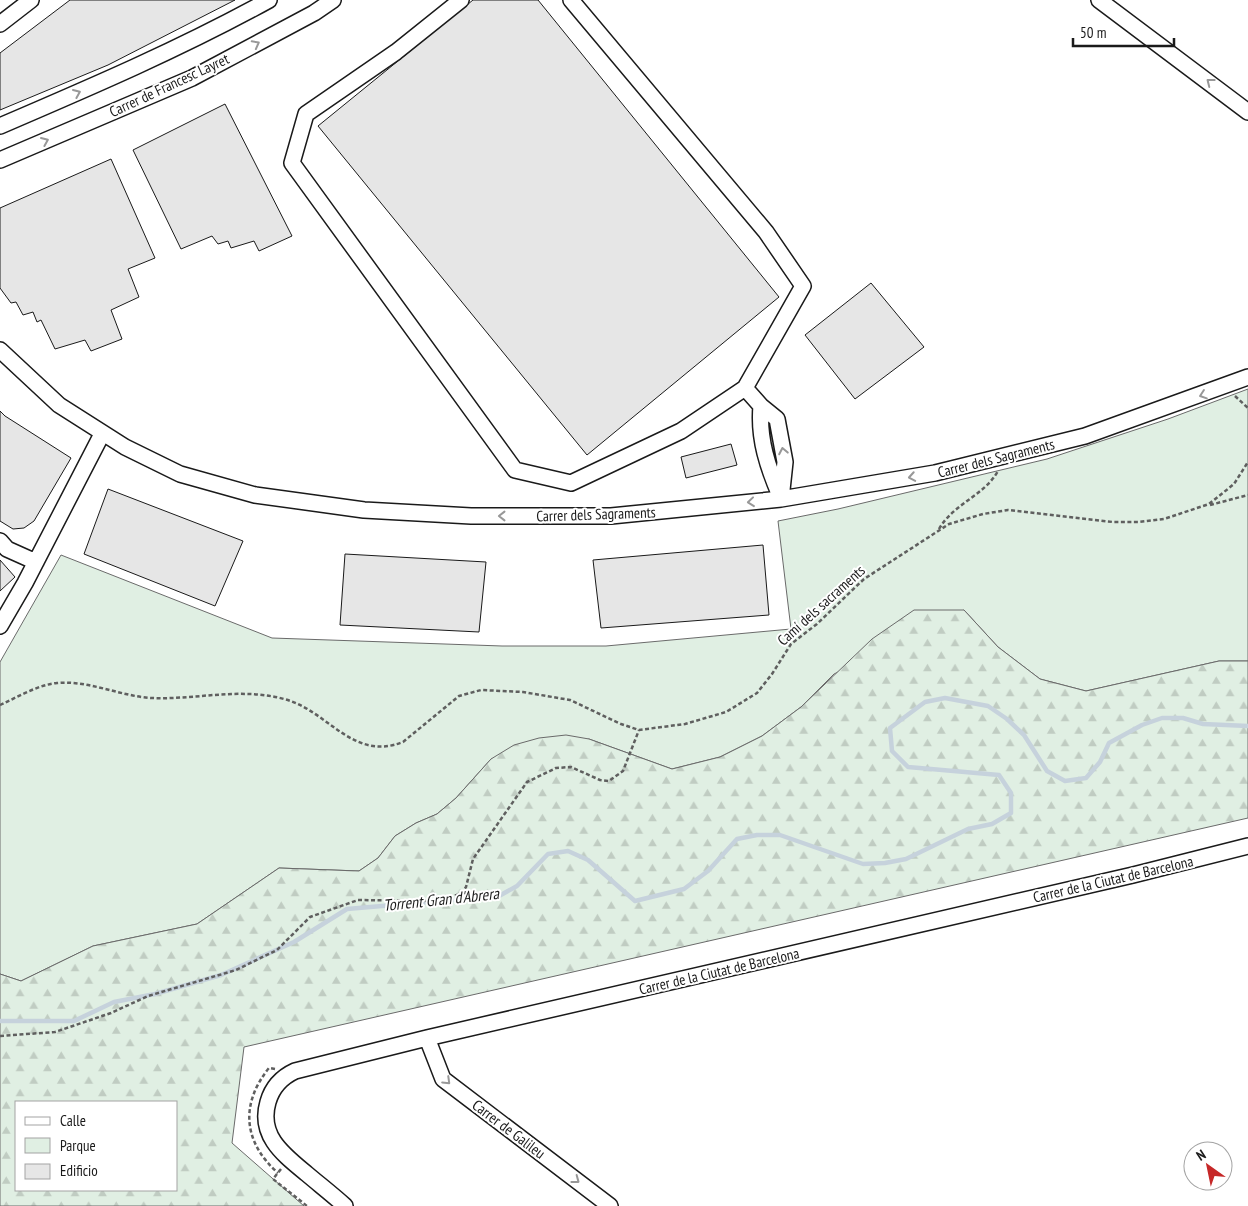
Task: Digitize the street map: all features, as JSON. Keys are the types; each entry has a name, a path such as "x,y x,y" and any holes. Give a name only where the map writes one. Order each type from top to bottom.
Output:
{"street":[{"path":"0,24 31,0"},
{"path":"0,126 110,80 232,21 269,0"},
{"name":"Carrer de Francesc Layret","path":"0,160 192,78 314,13 333,0"},
{"path":"460,0 396,52 306,114 292,163 514,470 571,483 681,431 746,388 803,286 766,232 571,0"},
{"path":"1099,0 1248,112"},
{"name":"Carrer dels Sagraments","path":"0,350 59,405 102,434 180,474 255,495 364,510 471,516 611,516 781,499 935,473 1085,436 1248,377"},
{"path":"746,388 761,406 777,418 785,462 781,499"},
{"path":"0,626 36,562 102,434"},
{"path":"0,541 7,549 36,562"},
{"name":"Carrer de la Ciutat de Barcelona","path":"345,1206 289,1160 272,1141 267,1128 266,1116 270,1097 284,1077 302,1068 1124,877 1248,846"},
{"name":"Carrer de Galileu","path":"427,1038 442,1079 610,1206"}],"path":[{"path":"938,531 955,508 964,504 993,481 1008,455"},
{"name":"Camí dels sacraments","path":"639,730 685,724 726,712 751,699 772,674 791,644 817,624 864,579 938,531 960,520 1008,510 1081,519 1138,522 1164,518 1204,506 1234,484 1248,462"},
{"path":"1204,506 1248,495"},
{"path":"0,705 44,686 67,683 148,698 241,694 271,696 300,704 358,743 366,746 385,747 403,742 413,736 459,696 475,691 491,690 522,692 570,700 621,724 639,730 623,771 609,781 600,780 571,767 556,768 527,782 476,853 469,869 466,887 461,894 433,901 358,900 310,917 277,950 236,970 148,996 111,1012 55,1032 0,1036"},
{"path":"278,1173 273,1179 307,1206"}],"green space":[{"path":"1248,389 1248,661 1219,661 1086,691 1040,679 998,647 964,610 834,674 801,707 762,736 720,757 672,769 589,739 491,759 456,798 437,814 416,823 395,836 378,858 359,871 279,868 197,924 93,946 21,981 0,974 0,662 61,555 272,638 502,646 606,646 791,629 778,521 838,509 1047,459 1168,419"},
{"path":"914,610 964,610 998,647 1040,679 1086,691 1219,661 1248,661 1248,818 244,1047 232,1143 304,1206 0,1206 0,974 21,981 93,946 197,924 279,868 359,871 378,858 395,836 416,823 437,814 456,798 491,759 514,745 539,738 566,735 589,739 672,769 720,757 762,736 801,707 872,639"}],"building":[{"path":"70,0 235,0 108,65 0,110 0,53"},
{"path":"473,0 538,0 779,297 587,455 318,126"},
{"path":"225,104 292,236 259,251 254,241 231,248 228,241 218,244 212,236 181,249 133,150"},
{"path":"111,159 155,258 128,269 139,297 111,310 122,339 91,351 85,340 55,349 41,320 37,322 33,312 23,315 16,302 11,303 0,288 0,208"},
{"path":"871,283 924,347 855,399 805,335"},
{"path":"0,411 71,458 34,521 24,528 13,529 0,521"},
{"path":"731,444 737,465 686,478 681,457"},
{"path":"108,489 243,541 215,606 84,554"},
{"path":"763,545 769,615 601,628 593,560"},
{"path":"345,554 486,562 479,632 340,625"},
{"path":"0,560 15,577 0,591"}],"waterway":[{"name":"Torrent Gran d'Abrera","path":"0,1021 74,1021 114,1002 155,994 221,975 294,942 347,909 499,896 517,886 548,854 568,851 588,860 635,901 684,889 708,871 737,839 757,835 780,835 863,864 885,863 906,859 968,829 992,824 1011,813 1011,793 999,775 908,767 892,751 890,728 925,702 945,698 988,706 1007,719 1024,735 1047,771 1065,781 1086,778 1100,762 1109,743 1142,725 1162,718 1183,718 1203,724 1248,726"}]}
